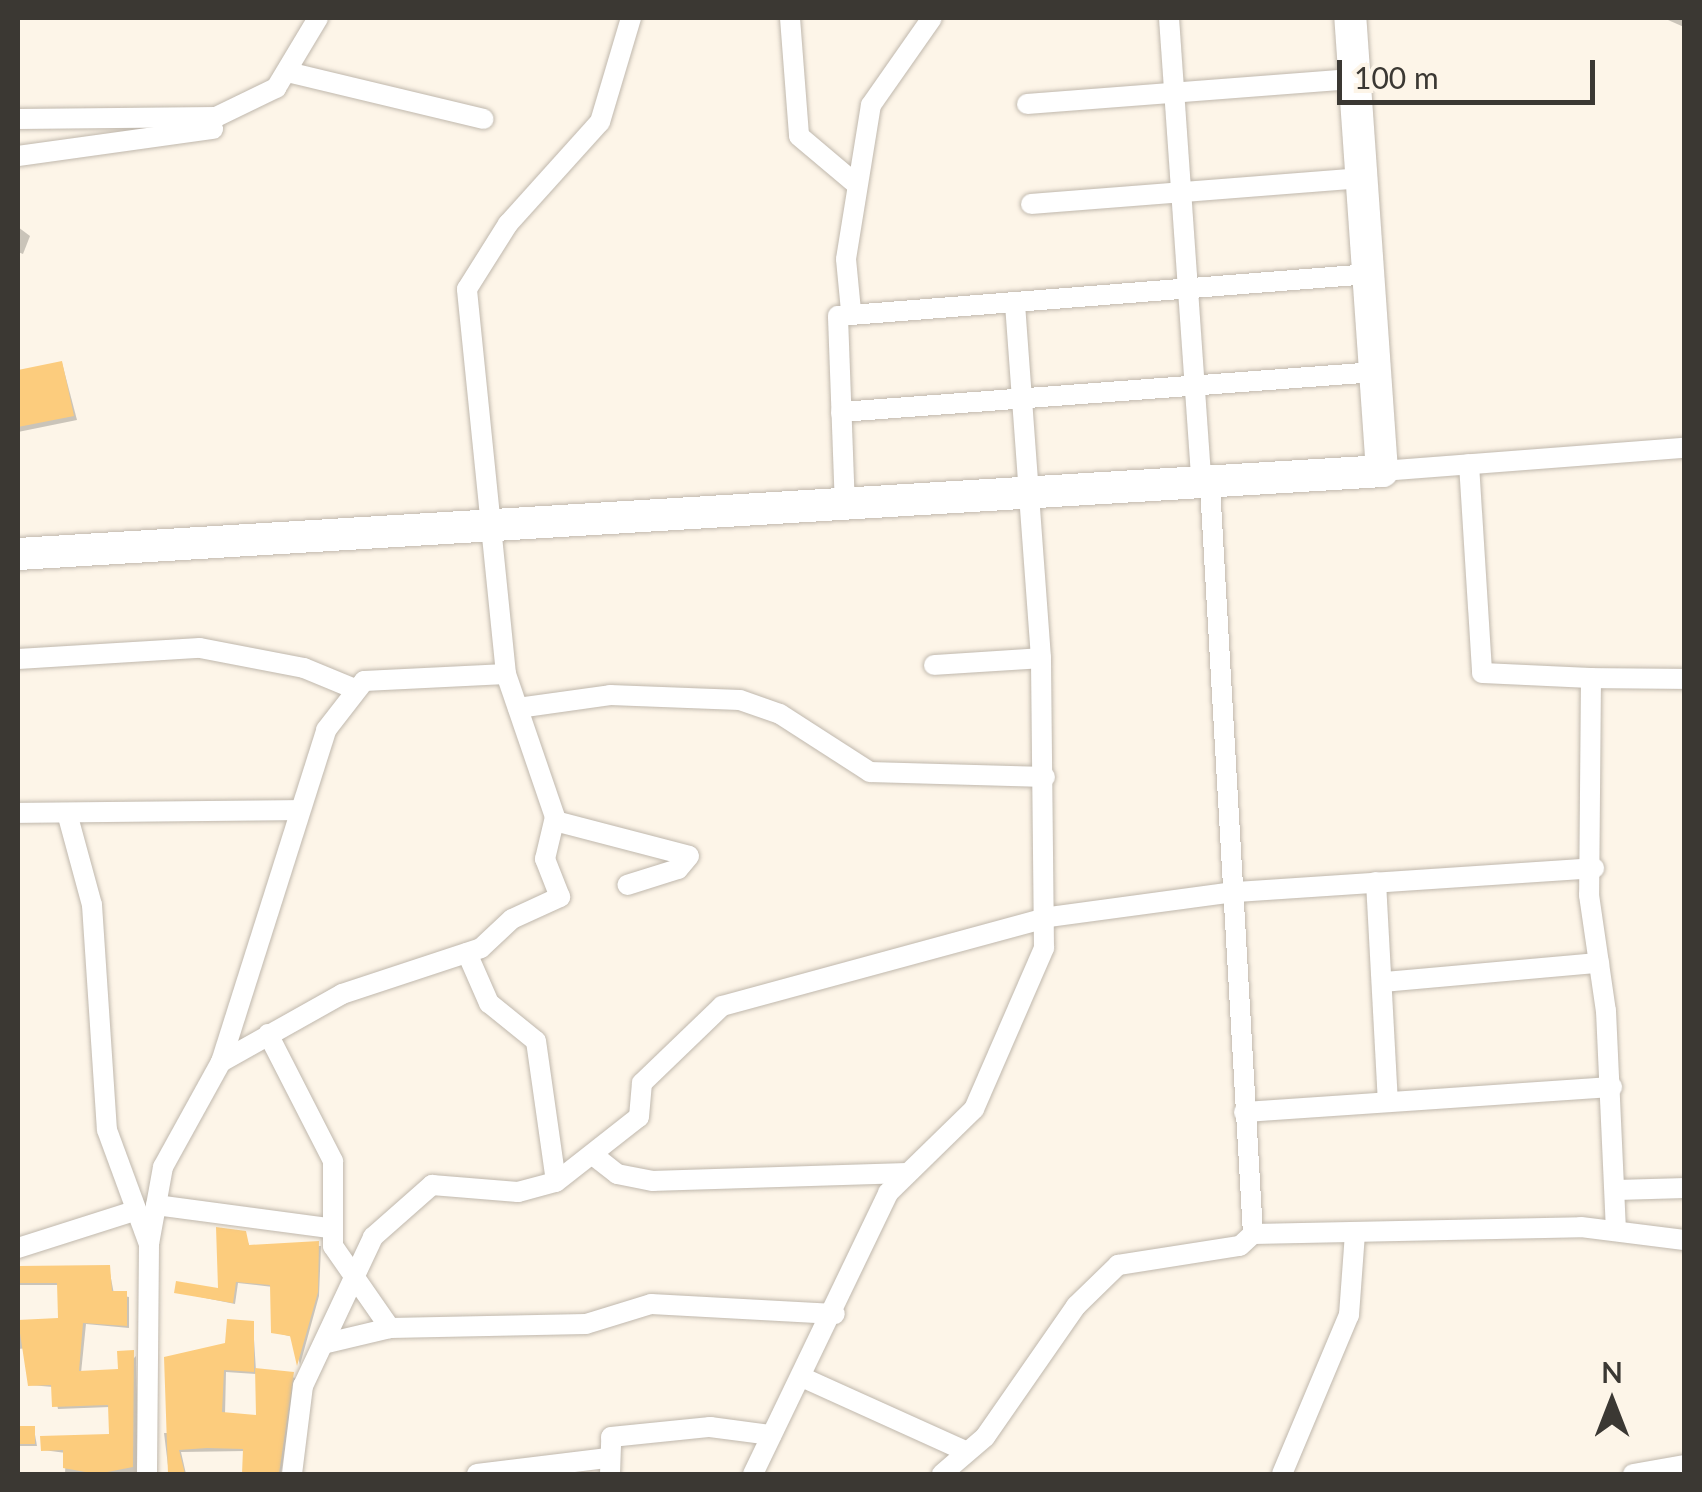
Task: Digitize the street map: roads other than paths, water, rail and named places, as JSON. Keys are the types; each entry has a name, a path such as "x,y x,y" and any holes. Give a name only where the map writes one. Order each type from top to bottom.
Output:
{"main road":[{"path":"18,554 1028,498 1382,471 1350,18"}],"street":[{"path":"18,156 207,131 284,81 318,18"},
{"path":"221,1062 268,1034 401,970 467,953 560,897 545,859 555,821 506,674 494,525 467,289 508,224 600,122 632,18"},
{"path":"790,18 800,136 856,184"},
{"path":"852,311 846,259 871,106 932,18"},
{"path":"1169,18 1194,387 1206,486 1236,892 1253,1234"},
{"path":"1027,104 1356,79"},
{"path":"18,119 172,124 216,117 284,81 484,119"},
{"path":"1031,204 1362,178"},
{"path":"845,508 834,327 852,311 1369,274"},
{"path":"753,1474 806,1379 905,1174 974,1109 1038,966 1049,917 1041,658 1015,302"},
{"path":"841,412 1020,402 1376,372"},
{"path":"1382,471 1684,448"},
{"path":"1469,464 1482,673 1684,679"},
{"path":"18,659 200,648 304,668 354,689"},
{"path":"934,665 1041,658"},
{"path":"147,1474 150,1244 156,1206 176,1136 221,1062 297,810 326,730 354,689 378,678 506,674"},
{"path":"1591,678 1594,868 1612,1086 1618,1190 1616,1229"},
{"path":"518,708 610,695 740,700 780,714 870,772 1045,776"},
{"path":"18,813 297,810"},
{"path":"67,813 92,905 107,1130 134,1211 150,1244"},
{"path":"555,821 689,856 678,869 627,884"},
{"path":"292,1474 303,1386 327,1343 350,1276 373,1237 432,1185 518,1192 556,1182 640,1117 642,1083 722,1006 1049,917 1236,892 1594,868"},
{"path":"1376,882 1388,1102"},
{"path":"467,953 488,1003 536,1041 556,1182"},
{"path":"1384,982 1599,962"},
{"path":"268,1034 333,1161 329,1228 350,1276 390,1328"},
{"path":"1244,1112 1612,1086"},
{"path":"593,1155 617,1174 653,1181 905,1174"},
{"path":"1618,1190 1684,1188"},
{"path":"156,1206 329,1228"},
{"path":"18,1248 134,1211"},
{"path":"942,1474 963,1450 986,1436 1076,1306 1118,1265 1240,1246 1253,1234 1616,1229 1684,1240"},
{"path":"1282,1474 1349,1316 1356,1233"},
{"path":"327,1343 390,1328 586,1324 651,1304 835,1314"},
{"path":"806,1379 963,1450"},
{"path":"477,1474 609,1466 610,1437 710,1427 771,1436"},
{"path":"1633,1474 1684,1465"}]}
